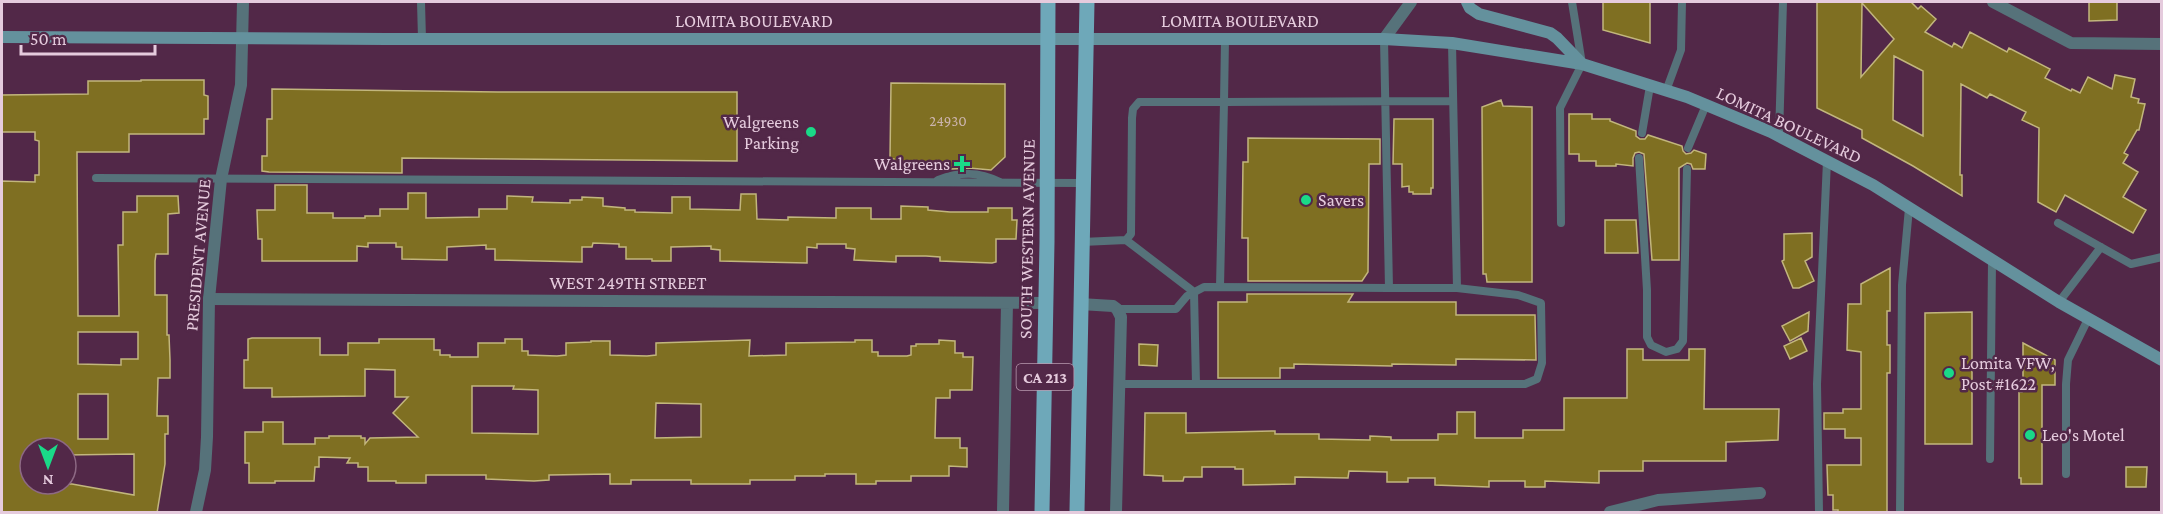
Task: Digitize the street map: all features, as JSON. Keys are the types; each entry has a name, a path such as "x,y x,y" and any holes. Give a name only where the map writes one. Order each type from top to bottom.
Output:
{"main road":[{"name":"SOUTH WESTERN AVENUE","path":"1042,513 1048,2"},
{"name":"CA 213","path":"1077,513 1087,2"},
{"path":"1467,2 1470,8 1479,14 1550,33 1582,64"},
{"name":"LOMITA BOULEVARD","path":"2,37 1384,39 1452,43 1582,64 1706,105 1779,136 1873,185 1992,261 2088,319 2162,360"}],"street":[{"name":"PRESIDENT AVENUE","path":"196,513 205,470 209,298 221,179 241,85 243,2"},
{"path":"1384,39 1411,2"},
{"path":"1993,2 2071,43 2162,44"},
{"name":"WEST 249TH STREET","path":"209,298 1046,303"},
{"name":"SOUTH WESTERN AVENUE","path":"1003,513 1007,303"},
{"path":"1080,304 1107,304 1117,309 1121,317 1116,513"},
{"path":"1610,513 1658,501 1760,493"}],"lane":[{"path":"421,2 422,39"},
{"path":"1561,223 1560,108 1582,64 1572,2"},
{"path":"1666,91 1681,51 1682,2"},
{"path":"1779,136 1783,2"},
{"path":"1220,287 1225,39"},
{"path":"1384,39 1389,288"},
{"path":"1452,43 1457,288"},
{"path":"1642,133 1650,86"},
{"path":"1126,240 1131,234 1132,109 1140,102 1453,101"},
{"path":"1688,148 1706,105"},
{"path":"1639,158 1647,290 1647,337 1650,345 1666,352 1677,348 1683,341 1687,169"},
{"path":"1819,513 1817,384 1827,161"},
{"path":"96,178 1083,183"},
{"path":"1900,513 1902,285 1909,208"},
{"path":"2058,223 2131,264 2162,257"},
{"path":"1082,242 1126,240 1194,292"},
{"path":"2060,302 2101,247"},
{"path":"1990,459 1992,261"},
{"path":"1117,309 1176,309 1187,296 1204,287 1457,288 1518,295 1540,303 1542,363 1537,379 1525,384 1120,384"},
{"path":"1194,292 1196,384"},
{"path":"2066,474 2068,360 2088,319"}],"building":[{"path":"1603,2 1650,2 1650,43 1603,30"},
{"path":"1817,2 1911,2 1918,9 1921,6 1936,19 1925,32 1952,47 1954,43 1962,48 1970,32 2007,52 2009,48 2050,69 2045,78 2071,91 2072,89 2080,93 2088,77 2112,89 2115,75 2135,79 2131,97 2139,99 2138,103 2145,104 2139,130 2124,153 2128,155 2123,163 2138,172 2123,197 2146,210 2133,233 2065,195 2056,212 2038,202 2039,128 2022,120 2026,112 1990,94 1987,98 1961,84 1960,175 1962,175 1962,196 1862,138 1862,130 1817,108","holes":["1862,3 1894,39 1861,77","1894,56 1923,71 1923,136 1893,120"]},
{"path":"2089,2 2117,2 2117,20 2089,21"},
{"path":"204,80 204,95 208,96 208,119 204,119 204,134 129,134 129,152 77,152 78,316 119,316 118,245 123,245 123,212 137,212 137,196 178,196 179,213 168,214 168,254 156,254 155,261 155,295 167,295 167,335 169,335 170,360 170,378 158,378 157,416 168,416 168,434 165,434 165,464 157,513 2,513 2,181 35,182 35,175 39,175 39,141 35,140 35,132 2,132 2,95 88,94 88,81","holes":["78,332 138,332 138,359 121,359 121,365 78,364"]},
{"name":"Walgreens","path":"891,83 1005,84 1005,157 991,170 894,169 894,159 890,159"},
{"path":"272,89 737,92 737,161 402,158 402,173 262,171 262,156 267,156 267,119 272,119"},
{"path":"1501,100 1503,106 1532,107 1532,282 1487,282 1486,274 1483,274 1482,107"},
{"path":"1569,114 1592,114 1592,119 1610,119 1610,121 1636,131 1636,136 1640,139 1645,139 1648,135 1682,146 1686,154 1694,150 1706,154 1705,169 1693,169 1691,164 1687,163 1679,168 1679,260 1652,260 1644,154 1635,153 1633,166 1616,164 1616,166 1596,166 1596,161 1579,161 1579,154 1569,154"},
{"path":"1394,119 1433,119 1433,188 1431,188 1431,194 1413,194 1409,192 1409,186 1402,187 1402,164 1393,164"},
{"name":"Savers","path":"1248,138 1380,139 1380,164 1369,164 1368,272 1362,281 1248,281 1248,238 1242,238 1243,162 1248,162"},
{"path":"275,185 307,185 307,213 333,213 333,218 365,218 365,216 380,216 380,209 408,209 408,193 426,193 426,218 479,217 479,209 507,209 507,196 533,197 532,202 570,203 570,200 582,200 582,197 603,198 603,206 625,208 625,210 635,210 635,212 672,213 672,197 690,197 690,209 740,210 741,194 756,194 757,219 788,220 788,217 836,218 836,208 871,208 871,219 901,219 901,206 928,207 928,210 950,212 988,212 988,208 1012,208 1012,220 1017,220 1016,239 996,239 996,262 992,263 940,261 940,257 926,256 896,256 896,262 854,260 855,249 846,248 846,244 817,244 817,248 807,247 807,263 720,261 720,250 711,249 711,246 671,247 671,261 652,261 652,259 626,259 626,247 619,247 619,244 593,243 592,247 582,247 582,262 495,260 495,249 486,249 486,245 447,247 447,260 402,259 402,247 396,247 396,243 368,243 368,247 357,246 357,261 262,261 262,239 258,239 257,210 275,210"},
{"path":"1605,220 1636,220 1638,253 1605,253"},
{"path":"1812,233 1812,257 1805,261 1814,281 1799,288 1793,288 1782,261 1784,260 1784,234"},
{"path":"1890,268 1890,311 1887,311 1890,373 1887,373 1887,513 1838,513 1838,510 1833,510 1833,495 1828,495 1827,465 1861,465 1861,438 1845,438 1845,429 1824,429 1824,413 1843,413 1843,409 1861,409 1861,352 1847,350 1848,304 1861,304 1861,284"},
{"path":"1247,294 1353,294 1348,302 1456,302 1456,315 1535,315 1536,360 1456,359 1456,365 1294,364 1294,368 1280,368 1280,378 1218,378 1218,302 1247,302"},
{"path":"1809,312 1808,331 1790,341 1782,326"},
{"name":"Lomita VFW, Post #1622","path":"1972,312 1972,444 1925,444 1925,313"},
{"path":"320,338 320,355 348,355 348,343 379,343 379,339 434,339 434,350 440,350 440,355 450,355 450,357 478,357 478,343 505,343 505,339 522,339 522,351 528,351 528,355 557,356 566,355 566,343 591,341 610,341 610,355 647,356 656,355 656,343 750,340 749,356 786,355 786,343 872,340 872,352 878,352 878,356 907,356 911,355 911,346 916,346 916,344 939,344 939,340 955,341 955,353 963,353 963,357 973,357 972,390 950,390 950,398 936,398 935,438 960,438 960,448 967,448 967,467 949,466 949,476 911,476 911,481 876,481 876,484 856,484 856,474 795,476 795,480 750,480 750,484 691,484 691,480 631,480 631,484 610,484 610,474 549,475 549,480 534,481 486,479 486,475 426,475 426,483 396,483 396,481 368,481 368,467 358,467 358,463 347,463 350,458 319,457 319,467 315,467 314,481 249,483 249,463 245,463 245,432 263,432 263,422 283,422 283,444 315,444 315,438 329,438 329,436 361,436 365,438 365,444 370,438 418,437 393,413 408,397 395,397 395,370 365,369 365,396 272,397 272,388 244,388 244,360 248,360 248,339","holes":["472,386 514,386 513,389 538,390 538,434 472,433","656,403 701,404 701,437 655,438"]},
{"path":"1801,338 1807,351 1790,359 1784,346"},
{"name":"Leo's Motel","path":"2023,343 2055,360 2055,385 2042,385 2042,484 2021,484 2021,478 2019,478 2019,392 2022,392 2023,384"},
{"path":"1139,344 1158,345 1157,366 1139,365"},
{"path":"1627,349 1643,349 1643,360 1689,360 1689,349 1705,349 1704,409 1779,409 1778,440 1726,442 1726,461 1643,461 1643,471 1599,471 1599,483 1545,481 1545,487 1525,487 1525,481 1489,481 1489,487 1435,485 1435,478 1408,478 1408,482 1387,482 1387,472 1349,471 1348,478 1295,477 1295,484 1243,485 1243,469 1235,469 1235,467 1202,467 1202,477 1184,477 1183,481 1163,481 1163,476 1144,475 1145,413 1186,413 1186,433 1275,431 1275,434 1319,434 1319,439 1370,440 1370,436 1391,437 1391,440 1438,440 1438,434 1457,434 1457,412 1475,412 1475,438 1523,438 1523,430 1564,430 1564,398 1627,398"},
{"path":"2126,467 2147,467 2146,487 2126,487"}],"place":[{"name":"Walgreens Parking","path":"811,132"},
{"name":"Walgreens","path":"962,164"},
{"name":"Savers","path":"1306,200"},
{"name":"Lomita VFW, Post #1622","path":"1949,373"},
{"name":"Leo's Motel","path":"2030,435"}]}
